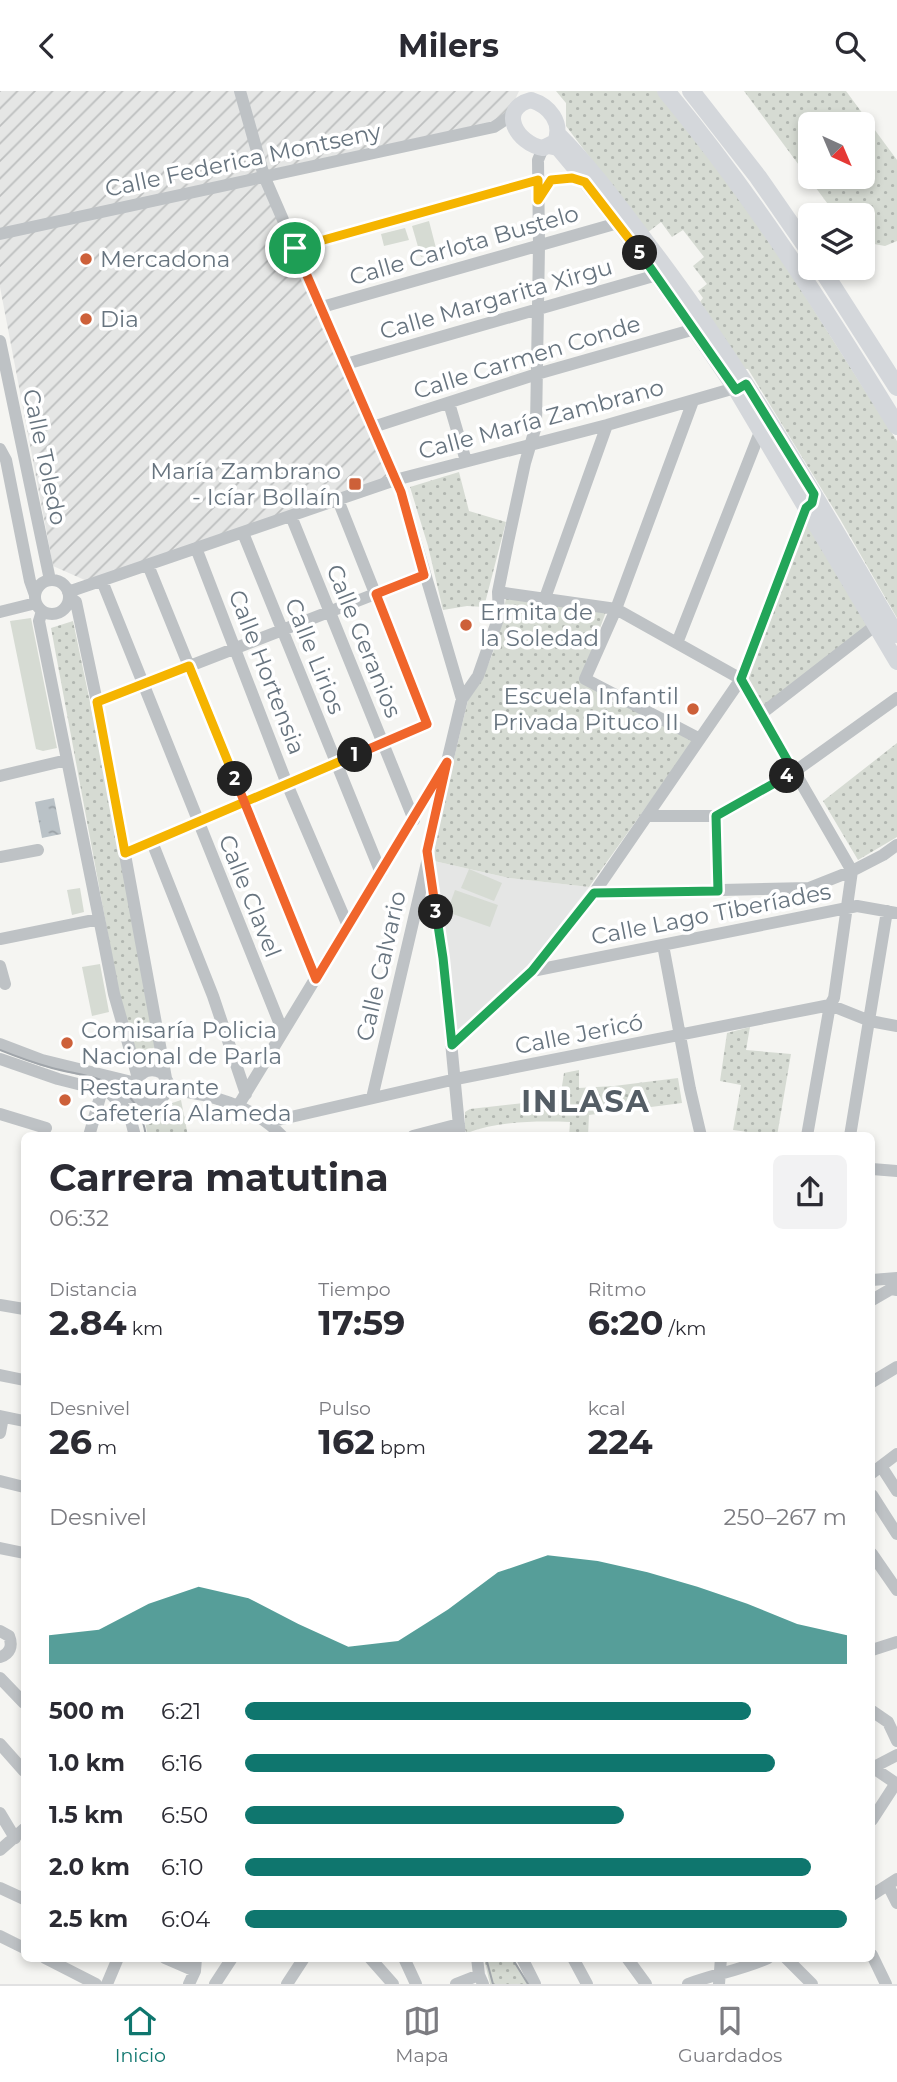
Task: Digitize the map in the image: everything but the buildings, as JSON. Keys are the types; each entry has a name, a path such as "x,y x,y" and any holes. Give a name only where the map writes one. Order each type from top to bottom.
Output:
{"highway":[{"path":"666,91 795,264 897,426"},
{"path":"691,91 758,177 798,235"},
{"path":"829,280 897,387"}],"main road":[{"path":"513,91 517,100 515,125 539,144 584,160 674,277 810,501 897,635"},
{"path":"515,110 521,103 534,97 553,115 539,144"},
{"path":"539,144 558,148 741,387 760,432 810,501 897,662"}],"street":[{"path":"240,91 264,176 404,503 463,699"},
{"name":"Calle Federica Montseny","path":"0,234 494,127 515,110"},
{"name":"Calle Federica Montseny","path":"494,127 539,144"},
{"path":"238,1106 447,762 463,699 478,676 499,616 498,591 536,426 539,144"},
{"path":"538,200 551,180 572,178 585,182"},
{"path":"295,248 538,180"},
{"name":"Calle Carlota Bustelo","path":"322,307 618,223"},
{"name":"Calle Margarita Xirgu","path":"346,364 657,275"},
{"name":"Calle Carmen Conde","path":"373,427 537,374 695,329"},
{"name":"Calle Toledo","path":"0,341 50,580"},
{"name":"Calle María Zambrano","path":"69,594 395,480 741,387"},
{"path":"693,401 615,609 585,679 700,739"},
{"path":"449,403 466,461"},
{"path":"545,598 607,425"},
{"path":"677,643 760,432"},
{"path":"21,443 0,446 6,460 30,581 38,603 39,621 114,994 137,1080 138,1094 143,1100"},
{"path":"125,853 427,724 338,499"},
{"path":"452,1045 532,971 594,893 741,679 810,501"},
{"name":"Calle Geranios","path":"291,516 414,820"},
{"name":"Calle Lirios","path":"243,533 381,873"},
{"name":"Calle Hortensia","path":"196,548 287,784 348,926"},
{"path":"148,565 316,979"},
{"path":"97,702 424,575"},
{"path":"0,1059 58,1079 143,1100 158,1101 163,1098 168,1086 76,602 61,583 50,580 43,583 38,603"},
{"name":"Calle Clavel","path":"102,581 283,1032"},
{"path":"498,591 615,609 741,679 852,871 834,998 830,1005 808,1132"},
{"path":"0,612 38,603 57,614 63,610 69,594"},
{"path":"761,714 876,625"},
{"path":"649,815 716,816 794,772 897,698"},
{"path":"0,776 67,760"},
{"name":"Calle Calvario","path":"372,1098 428,858 427,851 447,762"},
{"path":"716,816 718,891"},
{"path":"152,842 213,996 246,1094"},
{"path":"594,893 809,888 852,871 897,845"},
{"path":"0,857 38,850"},
{"path":"428,858 443,958 460,1130"},
{"name":"Calle Lago Tiberíades","path":"532,971 858,906 892,912"},
{"path":"851,1132 892,912"},
{"path":"0,939 99,919"},
{"path":"663,946 700,1132"},
{"path":"0,965 5,984"},
{"path":"830,1005 870,1021 897,1026"},
{"name":"Calle Jericó","path":"269,1122 456,1079 830,1005"},
{"path":"0,1044 42,1060 137,1080"},
{"path":"137,1080 146,1071 155,1070 162,1073 168,1086"},
{"path":"168,1086 238,1106 269,1122 278,1132"},
{"path":"91,1132 106,1092"},
{"path":"106,1092 121,1102 129,1113 134,1132"},
{"path":"0,1114 46,1128"},
{"path":"875,1169 897,1171"},
{"path":"875,1280 897,1278"},
{"path":"875,1298 891,1289 897,1290"},
{"path":"0,1305 21,1309"},
{"path":"875,1381 897,1367"},
{"path":"0,1375 21,1379"},
{"path":"0,1433 1,1417 21,1420"},
{"path":"897,1454 876,1470 897,1491"},
{"path":"0,1481 21,1485"},
{"path":"875,1500 897,1534"},
{"path":"0,1563 1,1548 21,1552"},
{"path":"875,1558 897,1590"},
{"path":"0,1631 6,1633 11,1641 10,1649 0,1657"},
{"path":"11,1641 21,1639"},
{"path":"875,1649 897,1642"},
{"path":"0,1678 21,1700"},
{"path":"875,1713 888,1722 897,1741"},
{"path":"0,1745 21,1768"},
{"path":"875,1766 897,1755"},
{"path":"875,1769 896,1783 875,1815"},
{"path":"0,1813 21,1836 0,1850"},
{"path":"875,1891 892,1882 897,1903"},
{"path":"0,1888 21,1898"},
{"path":"0,1935 21,1946"},
{"path":"875,1961 886,1984"},
{"path":"53,1962 96,1984"},
{"path":"107,1984 116,1962"},
{"path":"173,1962 193,1972 206,1984"},
{"path":"215,1984 229,1962"},
{"path":"287,1984 301,1962"},
{"path":"374,1962 393,1984"},
{"path":"406,1962 416,1984"},
{"path":"456,1984 481,1980 478,1962"},
{"path":"524,1962 535,1984"},
{"path":"575,1962 587,1984"},
{"path":"630,1962 646,1984"},
{"path":"688,1984 719,1978 758,1962"},
{"path":"790,1962 812,1984"}],"shaded area":[{"path":"0,91 519,91 506,119 260,172 389,477 87,581 53,566 0,287"},
{"path":"556,91 657,91 712,160 767,236 897,441 897,618 748,369 745,369 700,302 703,298 698,291 707,284 693,266 704,257 683,230 672,237 661,222 647,233 566,126 566,103"},
{"path":"744,91 846,91 862,112 798,112 798,164"},
{"path":"875,130 897,160 897,241 885,246 875,244 875,203 827,203 817,189 875,189"},
{"path":"429,221 437,252 421,257 412,226"},
{"path":"405,228 409,240 384,246 381,234"},
{"path":"459,472 469,511 506,522 484,607 467,606 443,610 410,487"},
{"path":"812,510 875,621 761,710 745,679"},
{"path":"506,598 606,612 580,681 693,741 589,887 509,878 434,861 436,833 469,696 489,662 498,637"},
{"path":"31,618 57,748 43,751 36,749 10,621"},
{"path":"73,621 162,1046 130,1053 51,628"},
{"path":"897,743 897,837 858,860 823,801"},
{"path":"434,861 509,878 589,887 531,962 496,998 456,1031 449,959"},
{"path":"469,869 502,883 494,901 461,888"},
{"path":"80,888 84,912 72,915 67,890"},
{"path":"455,890 498,905 490,927 447,912"},
{"path":"100,964 109,1012 92,1016 82,967"},
{"path":"750,1027 746,1050 791,1054 778,1132 733,1130 741,1085 720,1081 727,1033"},
{"path":"579,1070 579,1088 678,1078 682,1103 589,1115 588,1132 569,1132 570,1122 517,1123 470,1132 465,1130 465,1112 470,1109 560,1099 564,1073"},
{"path":"181,1100 187,1132 147,1132 143,1113"},
{"path":"485,1962 515,1962 529,1984 490,1984"}],"water":[{"path":"54,798 61,834 42,838 35,802"}],"tram line":[{"path":"0,1050 113,1085 125,1092 134,1103 145,1132"},
{"path":"487,1962 493,1984"},
{"path":"514,1962 528,1984"}],"place":[{"name":"Mercadona","path":"86,259"},
{"name":"Dia","path":"86,319"},
{"name":"María Zambrano - Icíar Bollaín","path":"355,484"},
{"name":"Ermita de la Soledad","path":"466,625"},
{"name":"Escuela Infantil Privada Pituco II","path":"693,709"},
{"name":"Comisaría Policia Nacional de Parla","path":"67,1043"},
{"name":"Restaurante Cafetería Alameda","path":"65,1100"}],"district":[{"name":"INLASA","path":"586,1101"}],"route":[{"path":"295,248 401,492 424,575 376,594 427,724 245,802 198,821 125,853 97,702 189,666 245,802 316,979 447,762 427,851 443,958 452,1045 532,971 594,893 718,891 716,816 794,772 741,679 806,508 812,503 814,494 746,384 736,390 657,275 585,182 572,178 551,180 538,200 538,180 295,248"}]}
